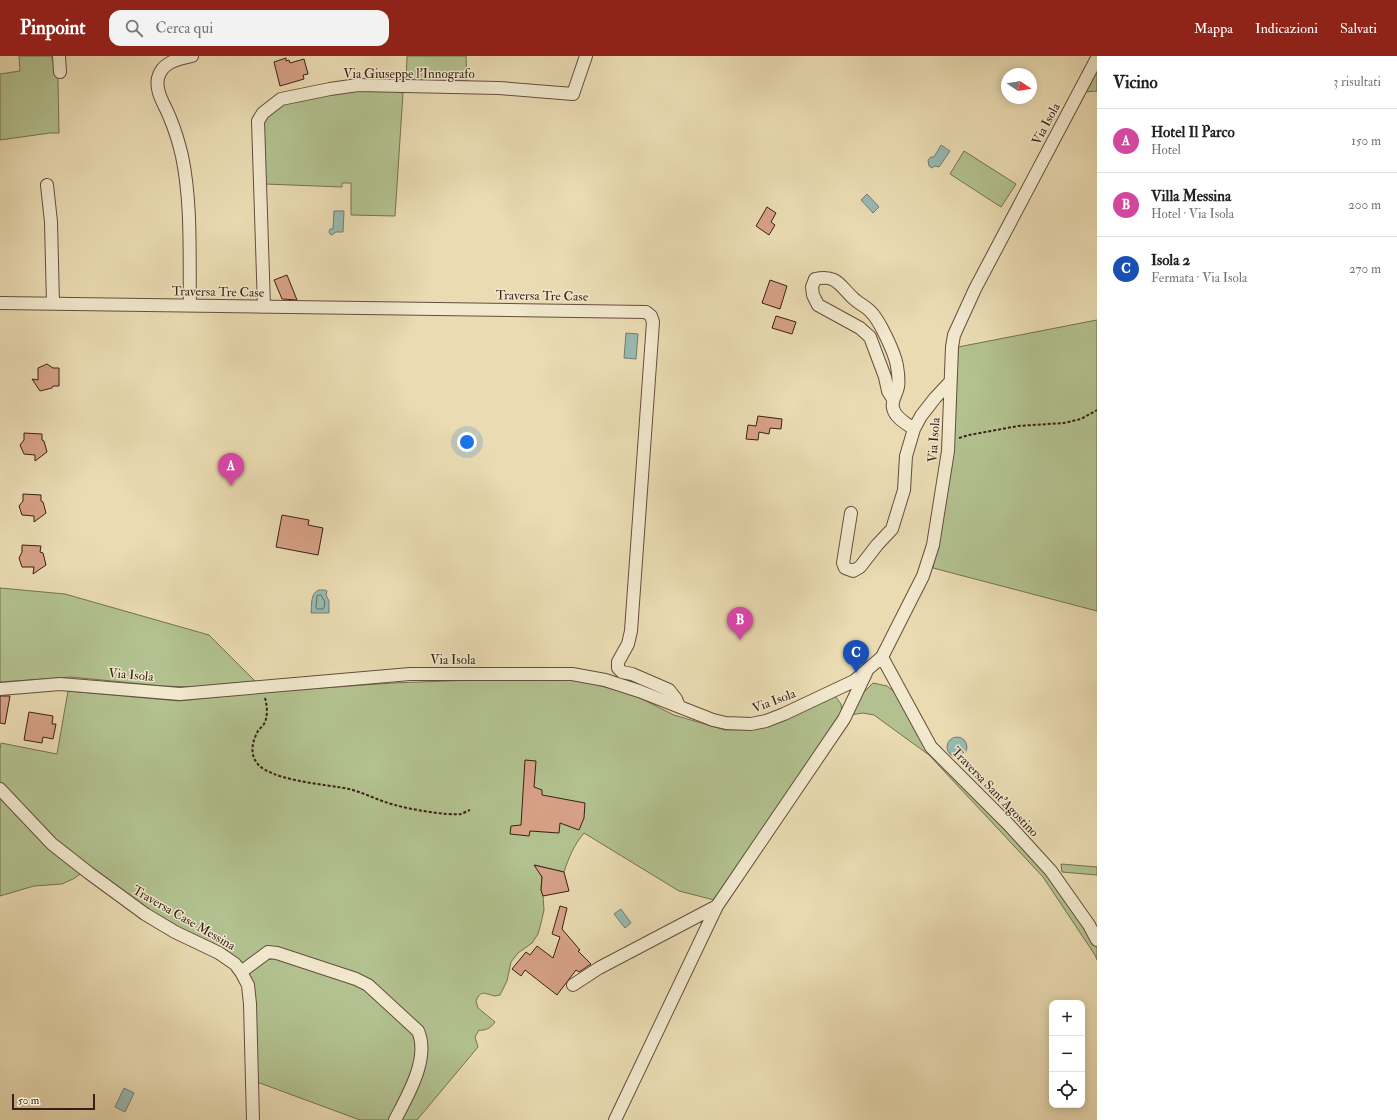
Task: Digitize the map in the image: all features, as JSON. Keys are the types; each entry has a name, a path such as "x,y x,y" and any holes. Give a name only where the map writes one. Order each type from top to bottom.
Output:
{"street":[{"path":"59,56 60,72"},
{"path":"190,305 188,192 182,155 171,119 157,88 159,77 163,68 172,61 192,56"},
{"name":"Via Giuseppe l'Innografo","path":"264,307 258,121 263,113 272,105 281,99 358,85 499,88 573,94 586,56"},
{"name":"Via Isola","path":"0,689 60,684 180,694 410,674 572,674 605,680 639,691 713,720 726,723 751,724 766,721 784,714 854,681 882,657 927,566 933,545 941,501 949,441 952,347 959,321 1097,58"},
{"path":"47,185 50,222 52,304"},
{"path":"893,398 888,391 885,377 870,337 860,328 818,305 813,295 812,287 815,279 832,279 871,312 890,344 897,364 898,387 893,398 893,408 897,415 914,429"},
{"name":"Traversa Tre Case","path":"0,303 646,312 651,316 653,322 631,631 628,644 618,662 618,668 622,672 632,674 669,690 679,706"},
{"path":"851,513 843,563 845,568 853,571 860,567 892,529 904,490 906,456 914,429 921,416 950,382"},
{"name":"Traversa Sant'Agostino","path":"882,657 931,747 1009,825 1051,871 1089,925 1097,940"},
{"path":"615,1120 717,906 844,719 868,670"},
{"name":"Traversa Case Messina","path":"0,789 52,844 89,874 145,914 175,932 219,953 235,964 248,984 250,1004 253,1120"},
{"path":"573,985 599,968 717,906"},
{"path":"241,972 268,952 284,955 356,979 368,985 418,1031 421,1038 420,1060 416,1075 395,1120"}],"path":[{"path":"949,441 969,435 1018,426 1064,423 1081,419 1097,410"},
{"path":"262,687 267,704 267,713 265,722 254,740 252,751 255,761 265,770 278,776 350,789 394,805 410,809 451,814 460,814 470,810"}],"green space":[{"path":"19,56 52,56 52,59 55,62 58,81 59,133 0,140 0,74 20,71"},
{"path":"407,56 466,56 467,81 406,82"},
{"path":"1097,68 1097,91 1084,92"},
{"path":"385,90 403,93 395,216 351,215 351,183 342,183 342,187 265,184 262,124 268,114 283,103 351,91"},
{"path":"964,151 1016,184 1001,207 950,174"},
{"path":"1097,320 1097,611 933,568 954,447 958,347"},
{"path":"0,588 65,594 209,635 255,681 194,687 162,686 71,677 0,682"},
{"path":"551,677 572,678 634,695 674,715 725,730 754,729 786,718 835,696 841,704 842,712 719,896 714,900 679,891 584,833 572,851 564,872 535,865 542,877 541,890 544,910 538,934 532,943 518,953 511,962 507,981 500,995 495,996 484,993 478,997 476,1001 478,1008 495,1022 488,1029 479,1030 475,1037 478,1047 417,1120 398,1120 427,1047 374,985 290,953 241,964 134,900 57,843 0,786 1,743 57,754 68,691 179,701 264,692 393,683"},
{"path":"873,683 887,686 892,690 899,698 923,741 1050,877 1097,947 1097,960 1043,877 929,755 874,715 863,713 850,715 860,696"},
{"path":"0,795 82,873 62,884 34,886 0,896"},
{"path":"1061,864 1097,867 1097,875 1062,872"},
{"path":"271,957 364,988 415,1035 416,1055 410,1077 391,1120 360,1120 257,1082 246,976 263,960"}],"water":[{"path":"941,145 950,151 939,167 935,166 932,168 929,166 928,160 931,157 934,157"},
{"path":"867,194 879,207 873,213 861,200"},
{"path":"334,211 344,211 343,232 336,232 332,235 329,232 330,229 333,229"},
{"path":"626,333 638,334 636,359 624,358"},
{"path":"319,590 327,591 326,595 329,601 329,613 311,613 313,596"},
{"path":"957,737 964,740 967,747 964,754 957,757 950,754 947,747 950,740"},
{"path":"621,909 631,923 625,928 614,914"},
{"path":"124,1088 134,1093 125,1112 115,1107"}],"building":[{"path":"286,58 286,61 289,60 290,63 304,59 308,74 303,75 304,79 280,86 274,62"},
{"path":"767,207 776,213 771,222 775,225 769,235 756,226"},
{"path":"287,275 297,300 282,299 274,280"},
{"path":"770,280 787,286 780,309 762,303"},
{"path":"776,316 796,322 792,334 772,328"},
{"path":"47,364 53,368 59,368 59,386 53,386 52,388 40,391 32,379 38,380 38,368"},
{"path":"758,416 782,419 781,429 770,428 769,434 759,432 758,440 746,439 748,425 756,426"},
{"path":"24,433 42,434 42,440 44,441 47,452 35,461 35,455 24,454 20,445 24,440"},
{"path":"23,494 41,495 41,501 43,502 46,513 34,522 34,516 22,515 19,506 23,501"},
{"path":"282,515 309,520 308,525 323,528 318,555 276,547"},
{"path":"22,545 41,546 40,552 43,553 46,565 33,574 34,567 22,567 19,558 22,552"},
{"path":"0,696 10,696 5,724 0,723"},
{"path":"29,712 53,716 52,724 56,724 53,739 43,737 42,743 24,740"},
{"path":"525,760 536,761 534,787 542,790 542,795 585,803 584,818 579,830 560,823 559,833 530,831 529,836 510,834 511,826 521,825"},
{"path":"534,865 564,872 569,891 543,896 541,890 542,877"},
{"path":"560,906 567,908 562,929 580,950 578,951 591,964 579,972 576,970 557,995 525,970 521,976 512,969 526,952 530,955 537,946 553,958 560,937 552,934"}],"place":[{"name":"Hotel Il Parco","path":"231,486"},
{"name":"Villa Messina","path":"740,640"},
{"name":"Isola 2","path":"856,673"}]}
